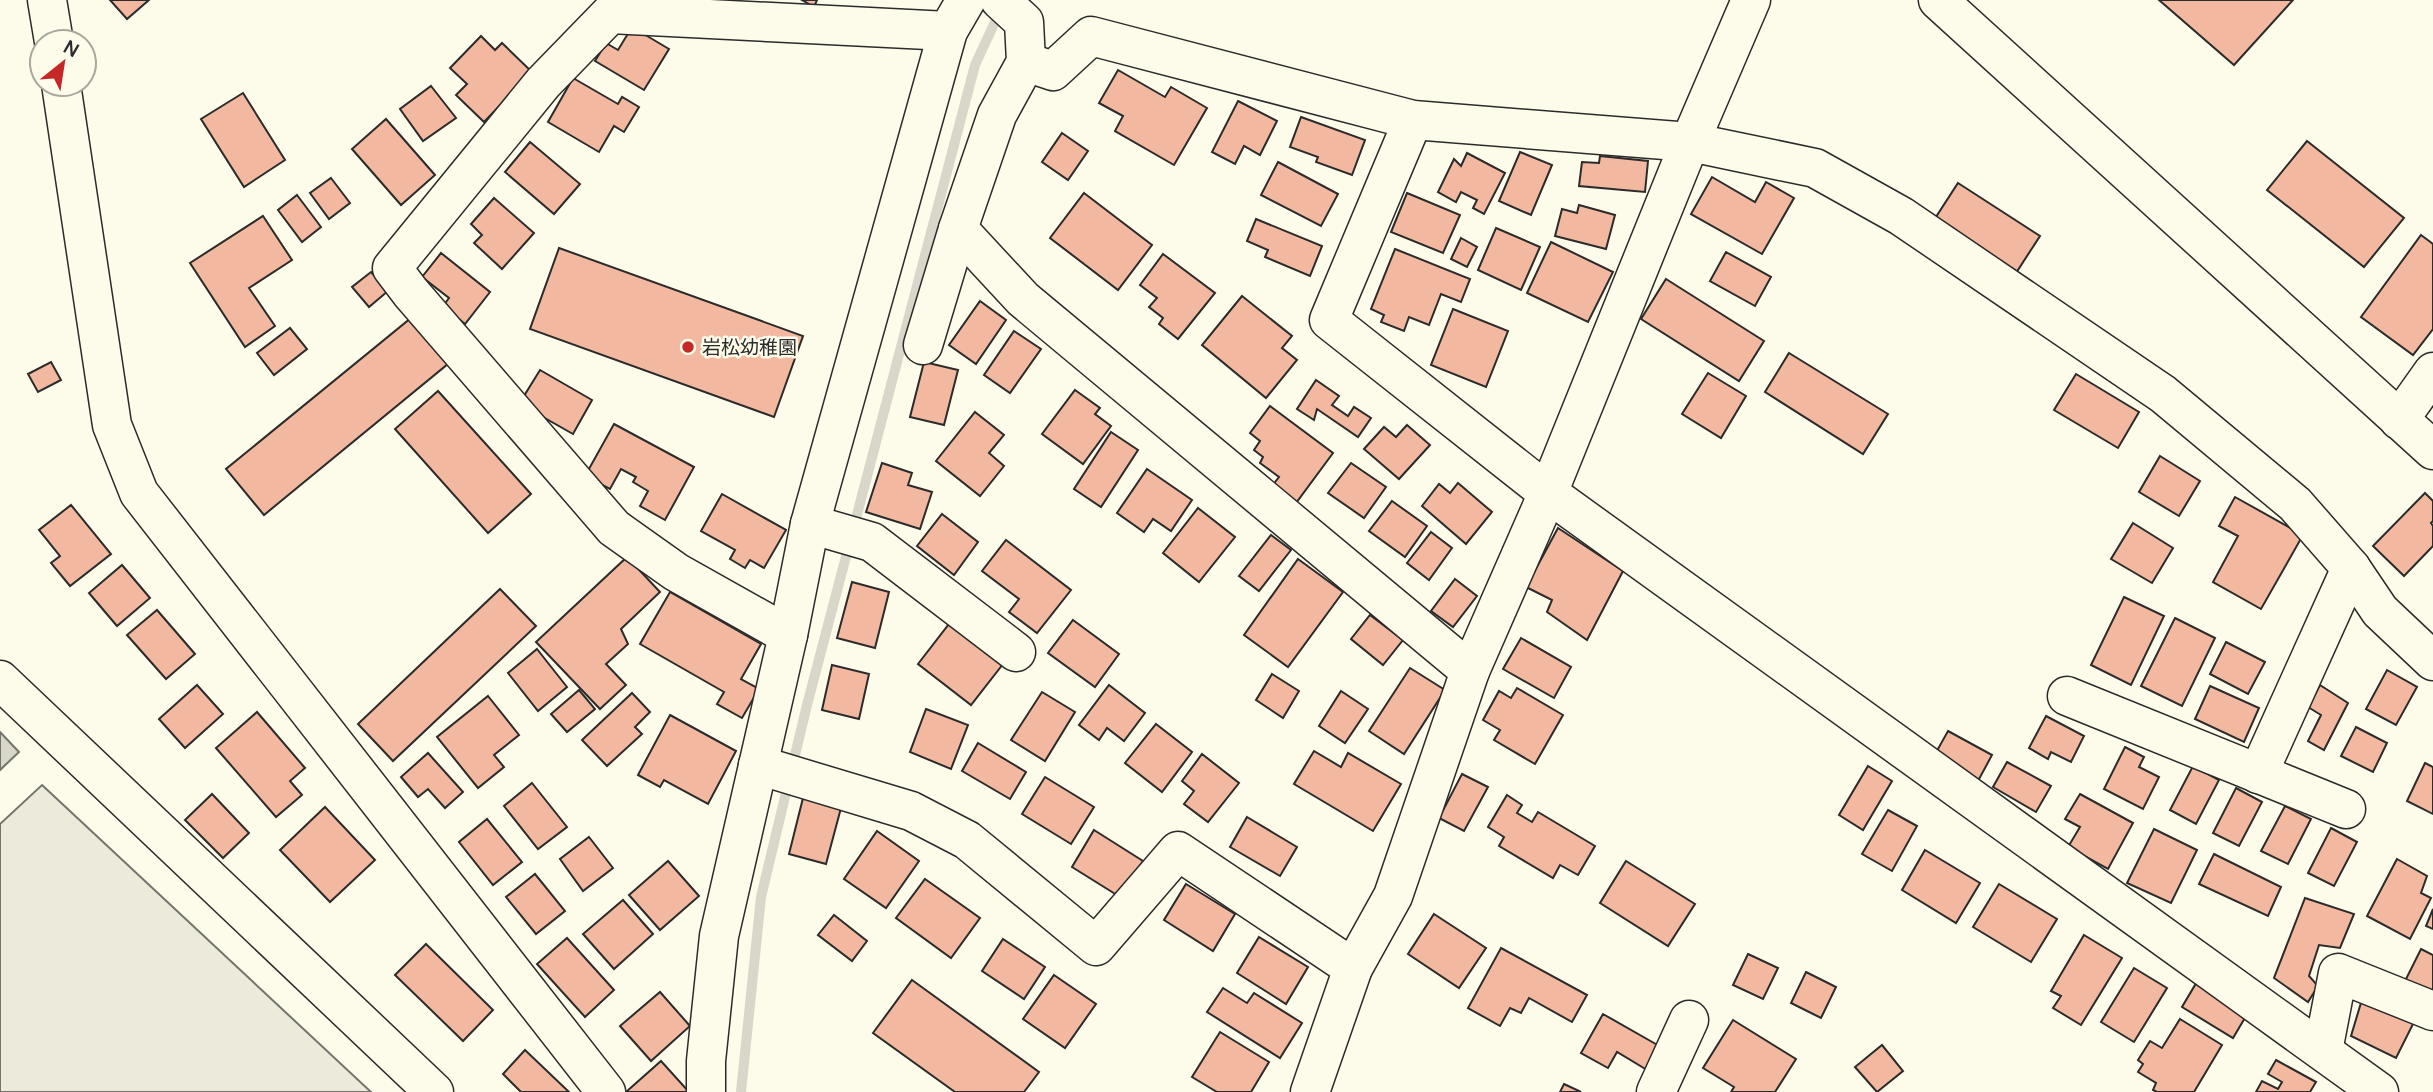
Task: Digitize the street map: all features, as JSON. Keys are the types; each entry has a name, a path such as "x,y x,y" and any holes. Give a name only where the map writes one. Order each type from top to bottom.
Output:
{"street":[{"path":"47,0 52,28"},
{"path":"1310,1092 1353,968 1394,896 1470,671 1548,493 1690,142 1751,0"},
{"path":"1938,0 2433,450"},
{"path":"923,345 958,229 997,115 1026,62 1012,11"},
{"path":"706,1092 706,1061 719,936 762,766 788,635 957,16 610,14 543,83 392,268 614,528 676,572 788,635"},
{"path":"1026,62 1053,71 1091,36 1413,120 1690,142 1815,168 1901,216 2162,394 2295,503 2351,568 2380,611 2433,661"},
{"path":"63,98 112,425 139,493 606,1092"},
{"path":"1413,120 1329,320 1548,493 2379,1092"},
{"path":"958,229 1023,299 1470,671"},
{"path":"2399,420 2433,372"},
{"path":"818,527 872,542 1016,652"},
{"path":"2258,774 2351,568"},
{"path":"0,680 433,1092"},
{"path":"2067,696 2346,809"},
{"path":"762,766 912,811 967,841 1096,946 1178,851 1353,968"},
{"path":"2323,1051 2338,972 2433,1011"},
{"path":"1656,1092 1689,1020"}],"shaded area":[{"path":"0,732 19,752 0,770"},
{"path":"42,785 371,1092 0,1092 0,824"}],"building":[{"path":"110,0 149,0 127,19"},
{"path":"802,0 817,0 814,7"},
{"path":"2159,0 2293,0 2234,65"},
{"path":"632,27 669,49 644,90 595,61 606,43 618,50"},
{"path":"481,36 495,50 502,43 532,72 484,122 456,95 467,84 450,68"},
{"path":"1118,70 1165,97 1171,87 1207,108 1174,165 1115,131 1123,116 1099,103"},
{"path":"573,78 618,104 622,97 639,107 624,132 614,126 599,152 548,122"},
{"path":"431,86 456,118 423,141 400,109"},
{"path":"243,93 285,160 244,187 201,119"},
{"path":"1238,101 1277,121 1260,155 1244,146 1235,164 1212,152"},
{"path":"1301,117 1365,140 1352,175 1316,162 1318,157 1290,147"},
{"path":"386,119 435,175 401,205 352,149"},
{"path":"1062,133 1088,151 1068,180 1042,162"},
{"path":"2307,141 2404,218 2364,267 2267,190"},
{"path":"530,142 580,184 554,214 505,172"},
{"path":"1520,152 1552,165 1531,215 1499,201"},
{"path":"1467,153 1505,173 1484,214 1473,208 1477,200 1461,192 1456,202 1438,192 1454,159 1461,166"},
{"path":"1600,156 1648,161 1645,192 1579,186 1582,162 1599,163"},
{"path":"1278,162 1338,194 1321,226 1261,195"},
{"path":"1712,177 1755,202 1766,182 1794,198 1762,254 1691,214"},
{"path":"331,178 350,203 329,219 310,193"},
{"path":"1958,183 2040,236 2016,273 1934,220"},
{"path":"1084,193 1152,245 1118,290 1050,238"},
{"path":"1407,193 1460,215 1443,253 1391,232"},
{"path":"297,195 321,227 302,242 278,210"},
{"path":"494,198 534,233 502,269 474,243 482,235 471,224"},
{"path":"1579,205 1615,215 1606,249 1555,236 1562,209 1577,213"},
{"path":"263,216 292,260 249,288 275,326 245,347 190,263"},
{"path":"1256,219 1322,246 1310,276 1265,257 1268,250 1247,241"},
{"path":"1496,228 1540,247 1521,290 1478,270"},
{"path":"2421,235 2433,244 2433,329 2413,355 2361,317"},
{"path":"1461,238 1477,247 1467,267 1451,259"},
{"path":"1551,242 1613,272 1588,322 1527,293"},
{"path":"559,248 803,336 774,417 530,329"},
{"path":"1395,249 1470,279 1461,302 1441,294 1429,325 1409,317 1404,331 1381,322 1384,315 1371,309"},
{"path":"1726,252 1771,277 1755,306 1710,281"},
{"path":"441,253 490,292 465,324 443,306 449,298 422,277"},
{"path":"1163,254 1215,293 1178,339 1159,324 1163,318 1149,307 1157,298 1140,285"},
{"path":"371,272 388,291 369,307 352,287"},
{"path":"1666,279 1764,341 1739,381 1641,319"},
{"path":"1242,296 1292,336 1282,348 1297,360 1266,398 1202,345"},
{"path":"980,301 1006,320 976,364 949,345"},
{"path":"1453,309 1508,331 1486,387 1431,365"},
{"path":"411,318 449,363 264,515 226,469"},
{"path":"290,328 307,349 274,375 257,353"},
{"path":"1014,331 1041,349 1010,393 984,375"},
{"path":"1789,353 1888,414 1863,454 1765,392"},
{"path":"51,362 61,380 38,392 28,374"},
{"path":"924,362 958,370 944,425 910,417"},
{"path":"540,370 592,400 573,434 543,417 524,396"},
{"path":"1708,373 1746,396 1721,438 1682,414"},
{"path":"2076,374 2139,412 2118,448 2054,410"},
{"path":"1316,380 1339,396 1332,405 1348,416 1354,407 1371,418 1358,437 1317,409 1314,420 1297,409"},
{"path":"1075,390 1100,408 1095,414 1111,426 1083,464 1042,434"},
{"path":"438,391 531,494 488,533 395,429"},
{"path":"1270,406 1333,453 1296,503 1272,486 1279,477 1260,463 1263,457 1254,450 1260,441 1250,433"},
{"path":"975,412 1004,435 989,453 1004,466 980,496 936,461"},
{"path":"614,424 694,467 665,520 640,506 648,491 633,482 636,477 621,469 610,489 585,476"},
{"path":"1407,425 1430,445 1399,479 1364,449 1384,427 1396,437"},
{"path":"1111,432 1138,450 1101,507 1074,489"},
{"path":"2160,456 2200,481 2179,516 2139,492"},
{"path":"882,463 912,473 908,485 932,492 920,529 866,512"},
{"path":"1351,463 1386,487 1364,518 1328,493"},
{"path":"1147,469 1192,500 1171,531 1153,519 1144,532 1117,513"},
{"path":"1458,483 1492,512 1466,544 1422,506 1439,484 1450,493"},
{"path":"2425,493 2433,501 2433,546 2404,576 2373,546"},
{"path":"722,494 786,530 764,568 750,560 745,568 730,559 735,550 701,531"},
{"path":"2235,497 2303,535 2261,609 2213,582 2238,536 2219,526"},
{"path":"1392,501 1427,526 1405,557 1369,531"},
{"path":"71,505 111,554 70,586 51,563 60,556 39,530"},
{"path":"1198,508 1235,537 1199,582 1163,553"},
{"path":"942,514 978,542 954,575 917,546"},
{"path":"2133,523 2173,548 2152,583 2111,559"},
{"path":"1558,528 1623,571 1587,640 1547,612 1552,600 1526,587"},
{"path":"1431,532 1452,548 1429,580 1407,563"},
{"path":"1271,535 1291,550 1259,591 1239,576"},
{"path":"1006,540 1071,590 1037,633 1009,612 1019,599 982,571"},
{"path":"627,557 660,592 621,629 628,644 606,664 626,685 600,709 536,642"},
{"path":"1298,559 1343,592 1288,667 1244,635"},
{"path":"122,565 150,598 117,626 89,593"},
{"path":"1455,579 1477,596 1453,627 1431,611"},
{"path":"852,582 889,592 875,648 837,638"},
{"path":"500,589 536,626 393,761 358,724"},
{"path":"670,592 761,644 741,679 759,689 742,718 717,704 724,692 640,644"},
{"path":"2124,597 2164,616 2131,685 2091,665"},
{"path":"157,610 195,654 166,679 127,635"},
{"path":"1370,615 1403,640 1383,665 1351,639"},
{"path":"2175,618 2215,638 2182,706 2141,686"},
{"path":"1073,620 1119,654 1095,687 1048,653"},
{"path":"949,624 1003,664 971,705 918,664"},
{"path":"1521,638 1571,667 1554,698 1503,669"},
{"path":"2226,642 2265,662 2248,694 2210,674"},
{"path":"537,649 567,687 538,711 508,673"},
{"path":"832,665 869,674 859,719 822,710"},
{"path":"1410,668 1445,690 1404,754 1369,731"},
{"path":"2387,670 2417,687 2396,725 2366,709"},
{"path":"1272,674 1299,691 1283,718 1256,700"},
{"path":"197,685 223,714 185,748 159,719"},
{"path":"1109,685 1145,713 1124,741 1107,728 1099,740 1079,725"},
{"path":"2320,685 2348,703 2324,750 2308,741 2321,715 2308,707"},
{"path":"2210,686 2259,708 2244,742 2195,719"},
{"path":"1517,688 1563,715 1535,764 1494,740 1500,730 1483,720 1499,691 1511,698"},
{"path":"579,690 595,709 567,732 551,714"},
{"path":"1341,691 1368,709 1345,743 1319,726"},
{"path":"1042,692 1075,712 1045,761 1011,740"},
{"path":"632,693 650,712 635,727 642,734 607,766 582,740"},
{"path":"488,696 519,735 494,755 504,767 478,788 437,737"},
{"path":"926,709 968,725 951,769 910,752"},
{"path":"257,712 305,768 290,781 302,795 276,817 216,748"},
{"path":"670,715 736,751 708,804 664,780 660,787 638,775"},
{"path":"2046,716 2084,736 2071,762 2051,752 2048,759 2029,748"},
{"path":"1156,724 1192,752 1162,792 1125,763"},
{"path":"2356,727 2387,743 2373,772 2341,756"},
{"path":"1948,731 1992,755 1978,781 1934,756"},
{"path":"978,743 1026,772 1010,799 962,771"},
{"path":"2125,747 2144,757 2139,767 2159,777 2143,809 2104,789"},
{"path":"1314,751 1341,767 1348,753 1401,784 1373,831 1294,784"},
{"path":"428,753 463,792 445,808 428,789 418,797 401,777"},
{"path":"1202,754 1239,783 1208,822 1184,804 1194,791 1182,781"},
{"path":"2007,762 2051,786 2036,812 1993,787"},
{"path":"2425,763 2433,767 2433,814 2407,801"},
{"path":"1868,766 1892,781 1863,830 1839,815"},
{"path":"2193,766 2219,780 2196,824 2170,810"},
{"path":"1462,774 1488,787 1464,831 1439,818"},
{"path":"1045,777 1094,807 1071,844 1022,814"},
{"path":"532,783 567,827 538,849 504,806"},
{"path":"2236,788 2262,802 2239,846 2213,833"},
{"path":"212,794 249,833 223,858 185,820"},
{"path":"2080,794 2133,823 2108,869 2068,847 2080,827 2065,819"},
{"path":"1507,795 1522,805 1517,813 1532,822 1538,812 1595,846 1578,875 1560,865 1553,878 1499,846 1504,837 1488,827"},
{"path":"803,798 841,808 826,864 789,854"},
{"path":"2285,806 2311,819 2288,864 2261,851"},
{"path":"325,807 375,860 330,902 280,850"},
{"path":"1888,810 1917,826 1892,871 1862,854"},
{"path":"1247,817 1297,847 1280,876 1230,847"},
{"path":"487,819 522,862 493,885 459,842"},
{"path":"2331,828 2357,842 2334,886 2308,873"},
{"path":"2154,829 2197,850 2171,903 2127,883"},
{"path":"1094,830 1143,861 1120,897 1072,867"},
{"path":"877,831 919,861 886,908 844,879"},
{"path":"589,837 613,868 583,891 560,859"},
{"path":"1925,850 1980,883 1956,923 1902,890"},
{"path":"2214,854 2281,887 2268,916 2199,884"},
{"path":"2397,859 2427,876 2421,893 2431,898 2410,939 2367,916"},
{"path":"668,861 699,896 660,930 629,895"},
{"path":"1626,861 1695,904 1668,946 1600,903"},
{"path":"535,874 565,911 536,934 506,897"},
{"path":"925,879 980,918 951,958 896,918"},
{"path":"1186,884 1235,914 1213,951 1164,920"},
{"path":"1999,884 2057,919 2031,962 1973,927"},
{"path":"2305,898 2354,914 2340,948 2319,945 2309,976 2318,986 2308,1002 2274,978"},
{"path":"623,900 653,934 614,969 583,934"},
{"path":"2433,909 2433,929 2426,926"},
{"path":"1434,914 1486,948 1459,988 1408,954"},
{"path":"834,915 867,941 852,961 818,935"},
{"path":"2084,935 2122,958 2081,1025 2053,1008 2061,996 2051,991"},
{"path":"1259,937 1308,967 1286,1004 1237,973"},
{"path":"567,938 614,990 585,1017 537,964"},
{"path":"1003,939 1045,967 1024,999 982,971"},
{"path":"426,944 493,1010 463,1041 395,975"},
{"path":"1501,948 1587,995 1572,1022 1529,998 1521,1013 1510,1008 1500,1026 1468,1008"},
{"path":"2421,949 2433,955 2433,995 2405,981"},
{"path":"1748,954 1778,968 1763,999 1733,985"},
{"path":"2134,968 2167,988 2134,1042 2101,1022"},
{"path":"1806,972 1836,987 1821,1018 1791,1003"},
{"path":"1054,975 1096,1004 1065,1048 1023,1019"},
{"path":"912,980 1039,1072 1024,1092 955,1092 873,1033"},
{"path":"2198,980 2249,1011 2233,1038 2182,1007"},
{"path":"1223,988 1247,1003 1254,993 1302,1023 1280,1058 1207,1012"},
{"path":"660,992 690,1026 651,1061 620,1026"},
{"path":"2363,996 2416,1018 2396,1058 2351,1036"},
{"path":"1603,1014 1661,1047 1647,1070 1617,1052 1608,1068 1581,1053"},
{"path":"2180,1019 2222,1045 2194,1092 2157,1092 2153,1090 2156,1083 2138,1072 2143,1064 2138,1060 2150,1041 2162,1048"},
{"path":"1733,1020 1796,1059 1775,1092 1731,1092 1734,1087 1703,1068"},
{"path":"1220,1032 1269,1062 1251,1092 1217,1092 1192,1077"},
{"path":"1882,1045 1903,1071 1877,1092 1855,1067"},
{"path":"525,1050 569,1092 521,1092 503,1074"},
{"path":"2276,1060 2316,1082 2310,1092 2256,1092 2262,1081 2278,1089 2282,1082 2268,1074"},
{"path":"661,1061 689,1092 626,1092"},
{"path":"1564,1084 1581,1092 1560,1092"}],"waterway":[{"path":"741,1092 761,897 807,705 975,65 1001,9"}],"place":[{"name":"岩松幼稚園","path":"688,347"}]}
